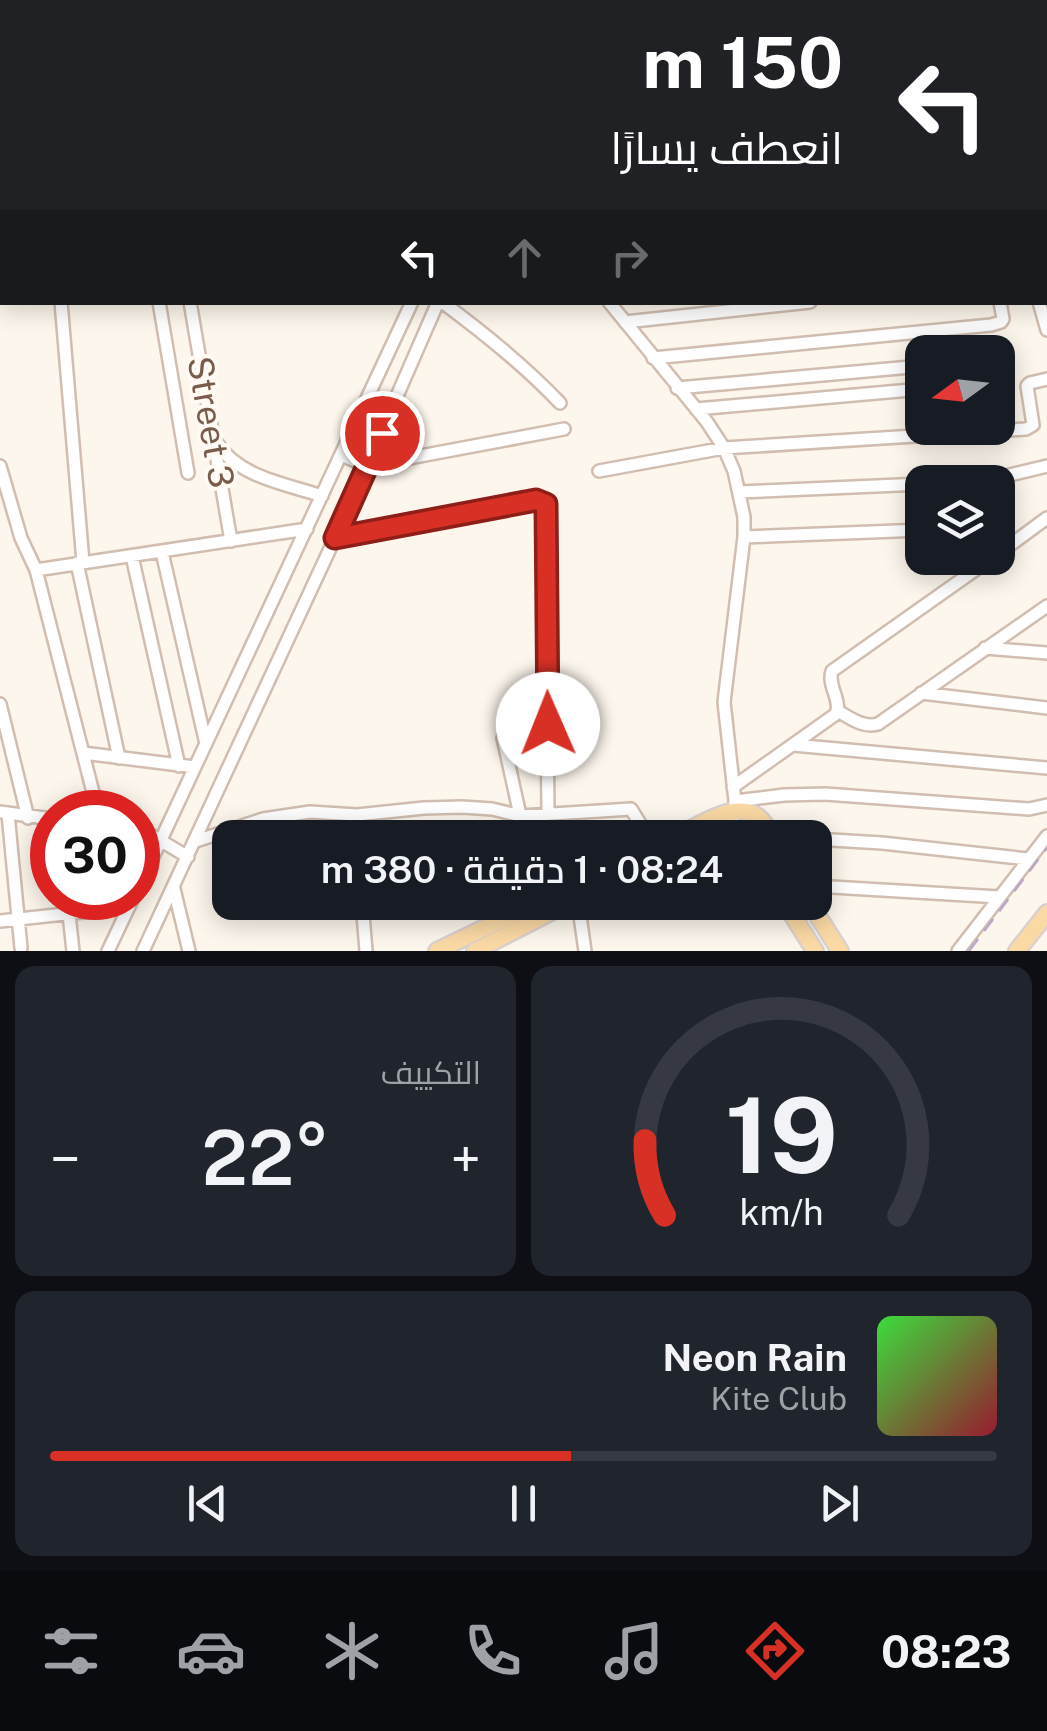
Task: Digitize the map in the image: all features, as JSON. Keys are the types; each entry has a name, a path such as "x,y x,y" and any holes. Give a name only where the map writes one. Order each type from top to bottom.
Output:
{"main road":[{"path":"736,818 748,811 761,820"},
{"path":"1017,951 1047,913"},
{"path":"475,951 512,920"},
{"path":"437,951 525,920"},
{"path":"796,920 816,951"},
{"path":"821,920 840,951"}],"street":[{"path":"61,305 80,563 120,758"},
{"path":"160,305 188,473"},
{"name":"Street 3","path":"191,305 232,541"},
{"path":"188,857 161,840 411,305"},
{"path":"143,951 439,305"},
{"path":"444,305 508,354 560,403"},
{"path":"611,305 707,422 724,448 740,492 744,537 724,702 736,818 784,795 825,794 1028,810 1047,805"},
{"path":"625,322 782,305"},
{"path":"653,358 991,325 1003,319 1001,305"},
{"path":"1040,305 1047,330"},
{"path":"677,388 905,368"},
{"path":"600,471 724,448 1026,428 1033,425 1027,386 1047,379"},
{"path":"696,409 905,391"},
{"path":"340,456 367,466 564,429"},
{"path":"214,433 228,458 246,470 322,496"},
{"path":"0,466 21,538 36,570 92,790"},
{"path":"1015,474 1047,466"},
{"path":"740,492 905,485"},
{"path":"335,538 536,500 546,504 548,814"},
{"path":"1015,540 1047,518"},
{"path":"36,570 307,530"},
{"path":"744,537 905,531"},
{"path":"162,552 206,744"},
{"path":"132,556 179,766"},
{"path":"965,575 832,671 830,678 838,710 873,726 1045,609"},
{"path":"984,648 1047,653"},
{"path":"921,692 1047,708"},
{"path":"0,704 28,818 4,813 21,948"},
{"path":"733,786 838,710"},
{"path":"504,738 522,820"},
{"path":"794,745 1047,768"},
{"path":"82,753 196,767"},
{"path":"196,841 263,819 328,812 357,815 462,807 521,816 631,810 639,820"},
{"path":"357,815 357,820"},
{"path":"958,951 1047,836"},
{"path":"832,839 1028,859"},
{"path":"832,887 999,897"},
{"path":"174,889 189,951"},
{"path":"0,921 30,918"},
{"path":"69,920 73,951"},
{"path":"108,951 123,920"},
{"path":"363,920 366,951"},
{"path":"578,920 585,951"}],"railway":[{"path":"969,951 1047,848"}],"route":[{"path":"382,433 335,538 536,500 546,504 548,724"}]}
